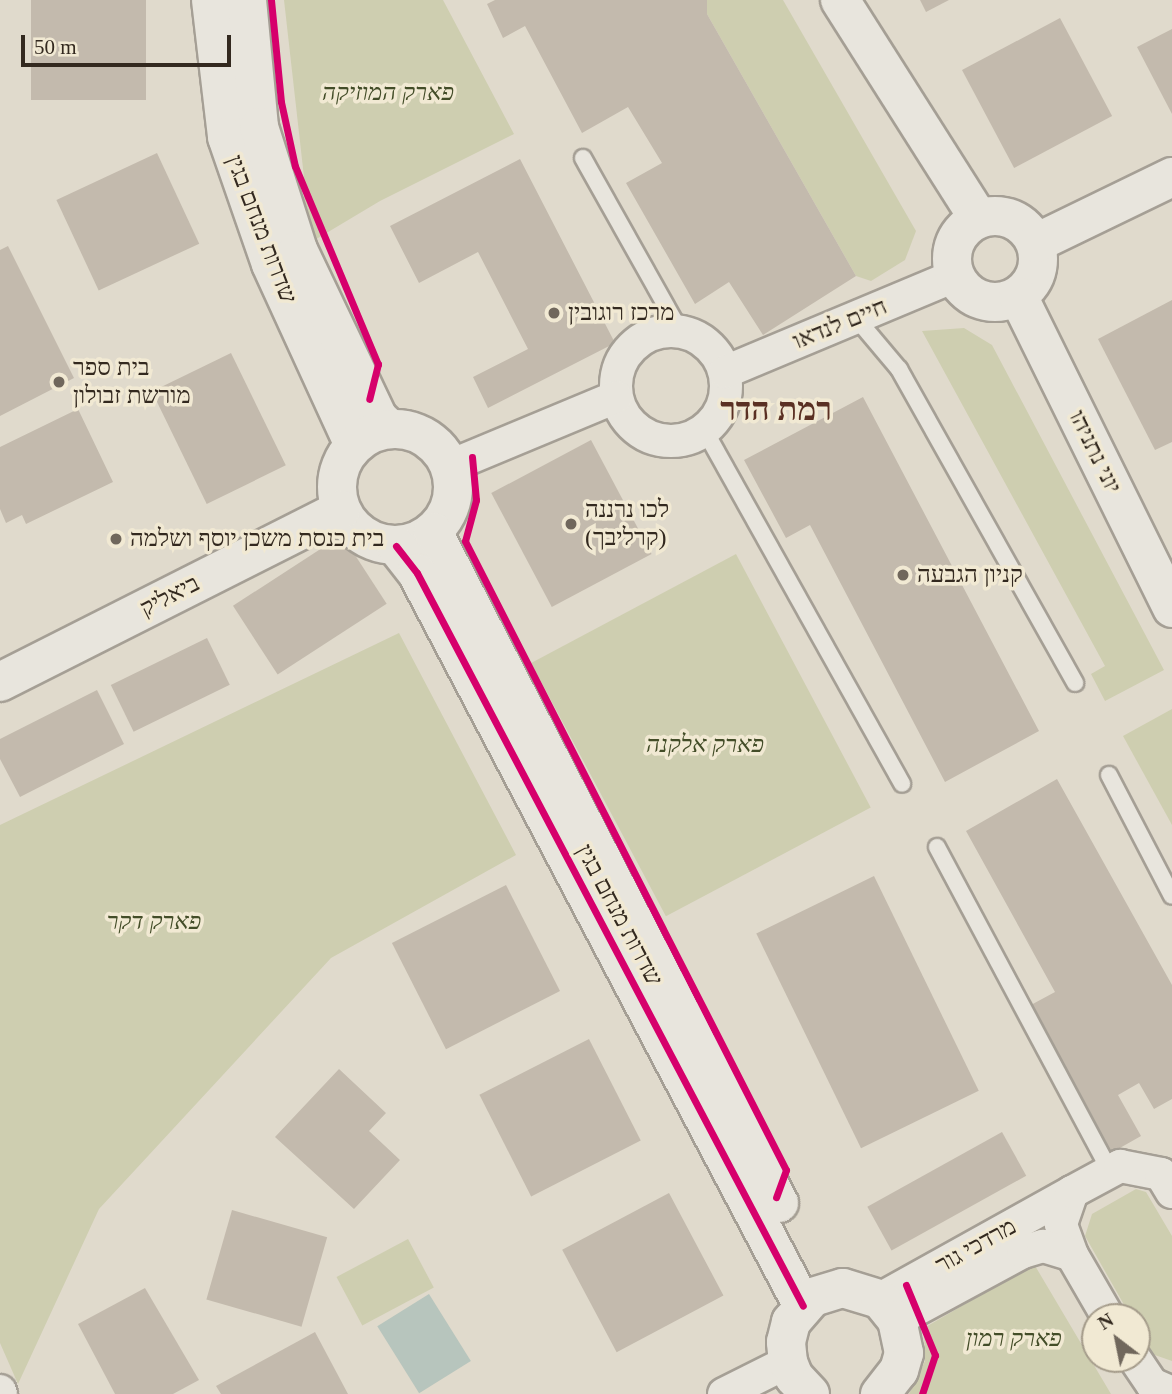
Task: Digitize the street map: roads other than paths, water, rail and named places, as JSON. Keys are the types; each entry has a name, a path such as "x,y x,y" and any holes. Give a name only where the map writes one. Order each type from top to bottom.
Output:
{"street":[{"name":"שדרות מנחם בגין","path":"211,0 227,137 271,264 354,445"},
{"name":"שדרות מנחם בגין","path":"247,0 259,127 298,250 378,418 390,429"},
{"path":"840,0 979,219"},
{"path":"1036,243 1172,177"},
{"path":"1002,216 1016,221 1036,243 1036,272 1018,296 991,302 976,298 956,276 952,253 957,238 979,219 1002,216"},
{"name":"חיים לנדאו","path":"725,372 956,276"},
{"name":"יוני נתניהו","path":"1018,296 1172,608"},
{"path":"680,331 709,345 725,372 724,404 705,430 670,442 651,439 622,414 616,397 621,362 631,348 646,337 680,331"},
{"path":"450,466 616,397"},
{"path":"390,429 426,438 450,466 452,501 433,532 396,546 363,537 341,510 337,475 354,445 390,429"},
{"name":"ביאליק","path":"0,682 341,510"},
{"name":"שדרות מנחם בגין","path":"433,532 814,1298"},
{"name":"שדרות מנחם בגין","path":"396,546 417,573 814,1298"},
{"name":"מרדכי גור","path":"888,1310 1072,1192 1120,1166 1161,1174 1172,1192"},
{"path":"1072,1192 1061,1224 1072,1255 1100,1303"},
{"name":"מרדכי גור","path":"888,1310 1043,1246 1072,1255"},
{"path":"810,1394 794,1377 788,1362 786,1342 791,1322 814,1298 843,1288 888,1310 904,1353 899,1370 880,1394"},
{"path":"724,1394 788,1362"},
{"path":"1145,1373 1152,1384 1172,1393"}],"lane":[{"path":"583,158 680,331"},
{"path":"856,317 899,369 1075,683"},
{"path":"705,430 902,784"},
{"path":"1109,775 1172,896"},
{"path":"937,847 1110,1171"}],"place":[{"name":"מרכז רוגובין","path":"554,313"},
{"name":"בית ספר מורשת זבולון","path":"59,382"},
{"name":"לכו נרננה (קרליבך)","path":"571,524"},
{"name":"בית כנסת משכן יוסף ושלמה","path":"116,539"},
{"name":"קניון הגבעה","path":"903,575"}],"district":[{"name":"רמת הדר","path":"776,409"}],"park label":[{"name":"פארק המוזיקה","path":"388,93"},
{"name":"פארק אלקנה","path":"705,745"},
{"name":"פארק דקר","path":"154,922"},
{"name":"פארק רמון","path":"1014,1339"}]}
